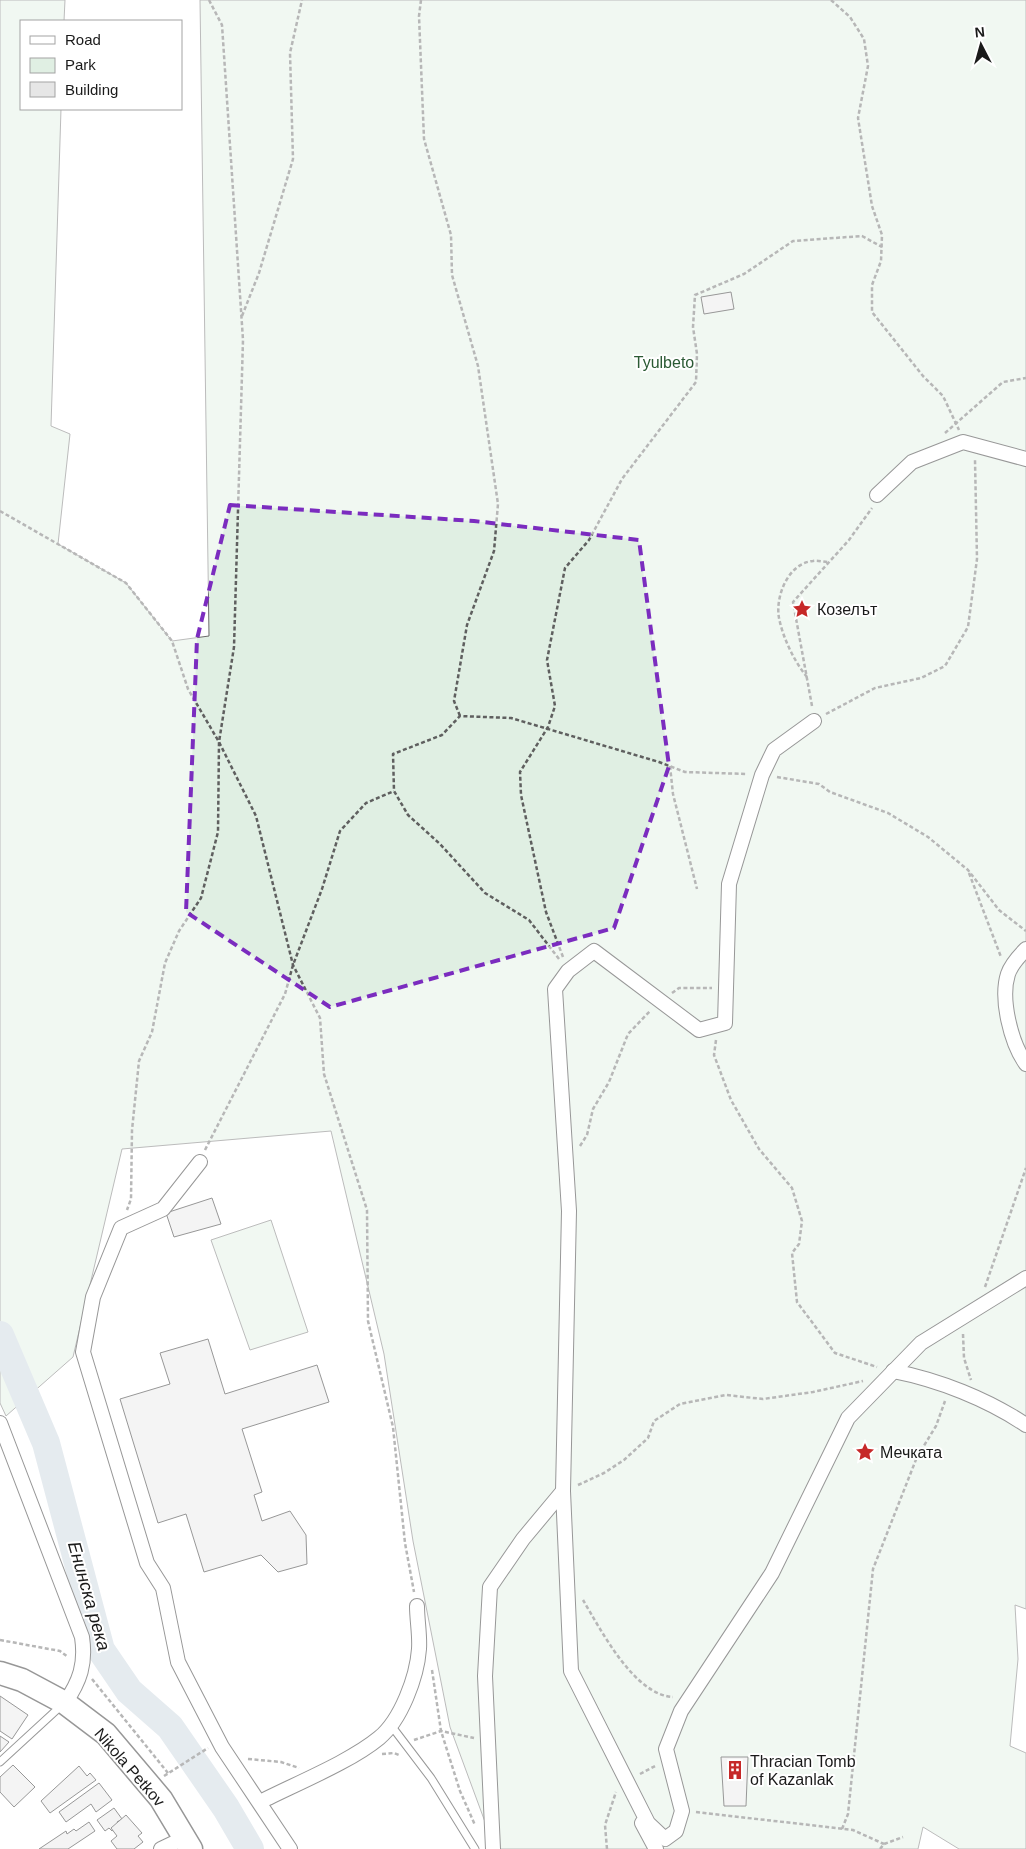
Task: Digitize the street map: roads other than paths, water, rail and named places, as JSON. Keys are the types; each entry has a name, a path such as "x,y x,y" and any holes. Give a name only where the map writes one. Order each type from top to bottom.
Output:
{"main road":[{"name":"Nikola Petkov","path":"0,1673 22,1680 65,1703 106,1734 161,1799 188,1844"}],"street":[{"path":"878,495 912,462 968,443 1026,460"},
{"path":"814,720 774,750 762,775 729,884 725,1023 699,1030 594,951 568,971 555,989 569,1211 563,1492 571,1671 648,1823 665,1839 676,1831 682,1811 666,1749 681,1711 772,1573 848,1418 921,1343 1026,1278"},
{"path":"1026,950 1018,958 1008,975 1005,1013 1026,1064"},
{"path":"200,1162 163,1209 121,1228 94,1297 83,1352 147,1563 163,1588 178,1662 222,1748 290,1849"},
{"path":"890,1374 926,1378 1005,1411 1026,1425"},
{"path":"0,1423 82,1638 83,1667 75,1688 65,1703"},
{"path":"493,1849 490,1742 485,1676 490,1587 524,1539 563,1492"},
{"path":"260,1802 315,1774 380,1737 405,1702 413,1680 419,1649 417,1606"},
{"path":"625,1776 638,1816 656,1849"},
{"path":"161,1849 188,1844"}],"lane":[{"path":"0,1762 65,1703"},
{"path":"390,1724 403,1744 431,1778 474,1849"}],"waterway":[{"name":"Енинска река","path":"0,1335 46,1443 101,1650 129,1691 170,1727 226,1808 250,1849"}],"place":[{"name":"Козелът","path":"802,609"},
{"name":"Мечката","path":"865,1452"},
{"name":"Thracian Tomb of Kazanlak","path":"735,1770"}],"park label":[{"name":"Tyulbeto","path":"664,362"}]}
